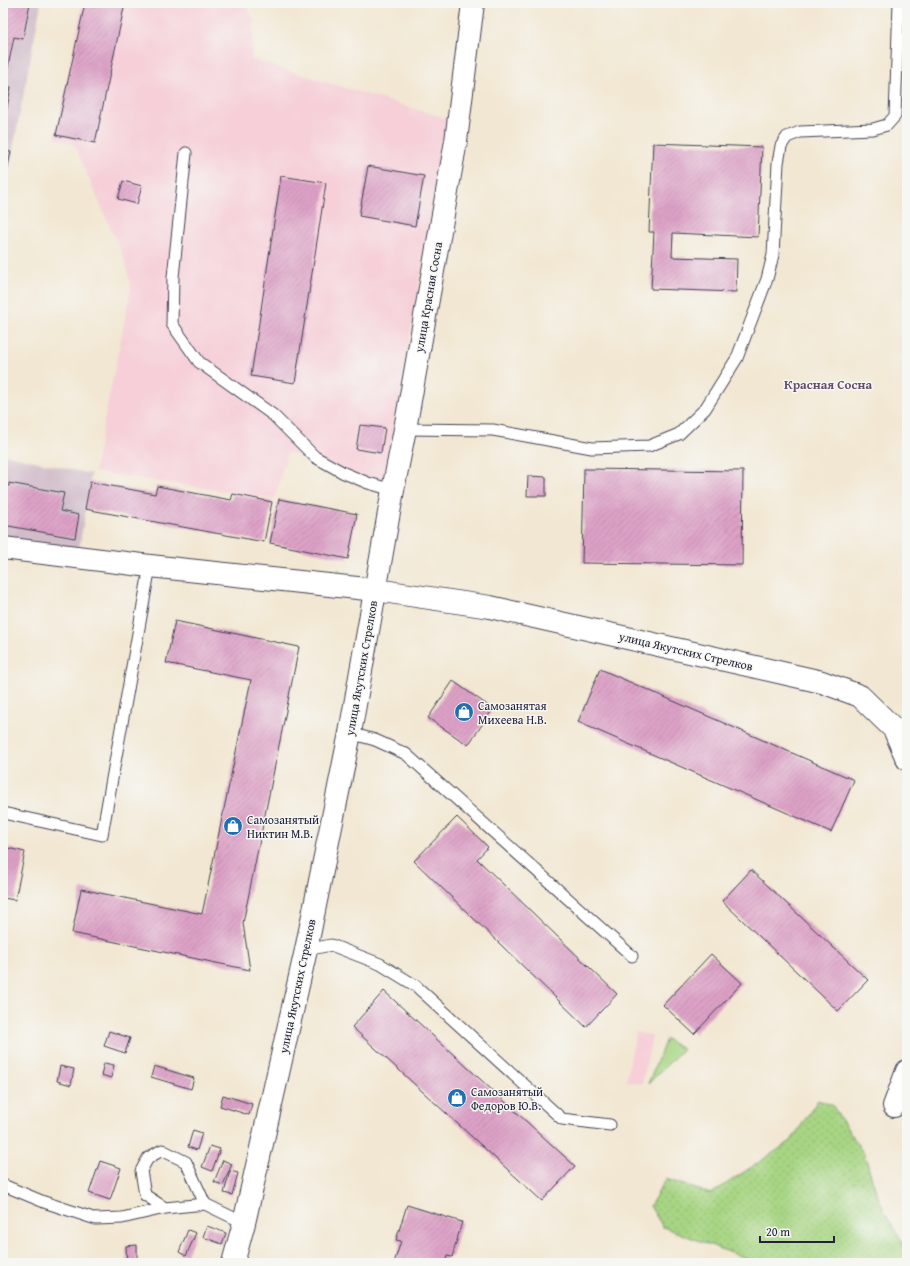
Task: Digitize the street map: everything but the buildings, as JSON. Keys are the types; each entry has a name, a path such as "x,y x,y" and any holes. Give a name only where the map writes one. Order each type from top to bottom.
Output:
{"street":[{"name":"улица Красная Сосна","path":"376,590 456,141 473,3"},
{"path":"3,548 150,566 376,590"},
{"name":"улица Якутских Стрелков","path":"233,1263 244,1223 306,950 350,733 376,590 490,607 822,682 860,696 901,727 907,759"},
{"path":"894,1106 907,1071"}],"lane":[{"path":"405,429 492,430 592,448 649,446 679,434 705,409 737,358 767,279 772,255 780,146 787,137 800,132 873,129 887,125 895,116 899,3"},
{"path":"186,153 173,277 172,324 199,362 273,415 315,457 344,473 368,483 393,490"},
{"path":"3,813 102,835 150,566"},
{"path":"350,733 375,740 406,754 632,956"},
{"path":"306,950 331,945 380,964 416,986 562,1119 610,1125"},
{"path":"165,1208 145,1195 141,1171 148,1158 162,1150 186,1162 205,1204"},
{"path":"3,1185 44,1202 96,1219 122,1218 165,1208 205,1204 244,1223"}],"shaded area":[{"path":"3,3 41,3 3,202"},
{"path":"82,3 245,3 254,20 251,59 448,119 386,473 367,490 316,462 287,452 275,499 94,472 131,288 125,261 74,144 55,139"},
{"path":"3,454 91,474 79,550 3,537"},
{"path":"636,1032 652,1036 642,1084 626,1081"}],"green space":[{"path":"666,1039 683,1049 648,1084"},
{"path":"818,1100 832,1105 865,1156 877,1195 887,1217 907,1249 907,1263 758,1263 663,1227 650,1206 666,1179 711,1194 791,1141"}],"place":[{"name":"Самозанятая Михеева Н.В.","path":"464,712"},
{"name":"Самозанятый Никтин М.В.","path":"233,826"},
{"name":"Самозанятый Федоров Ю.В.","path":"457,1098"}],"district":[{"name":"Красная Сосна","path":"828,384"}]}
